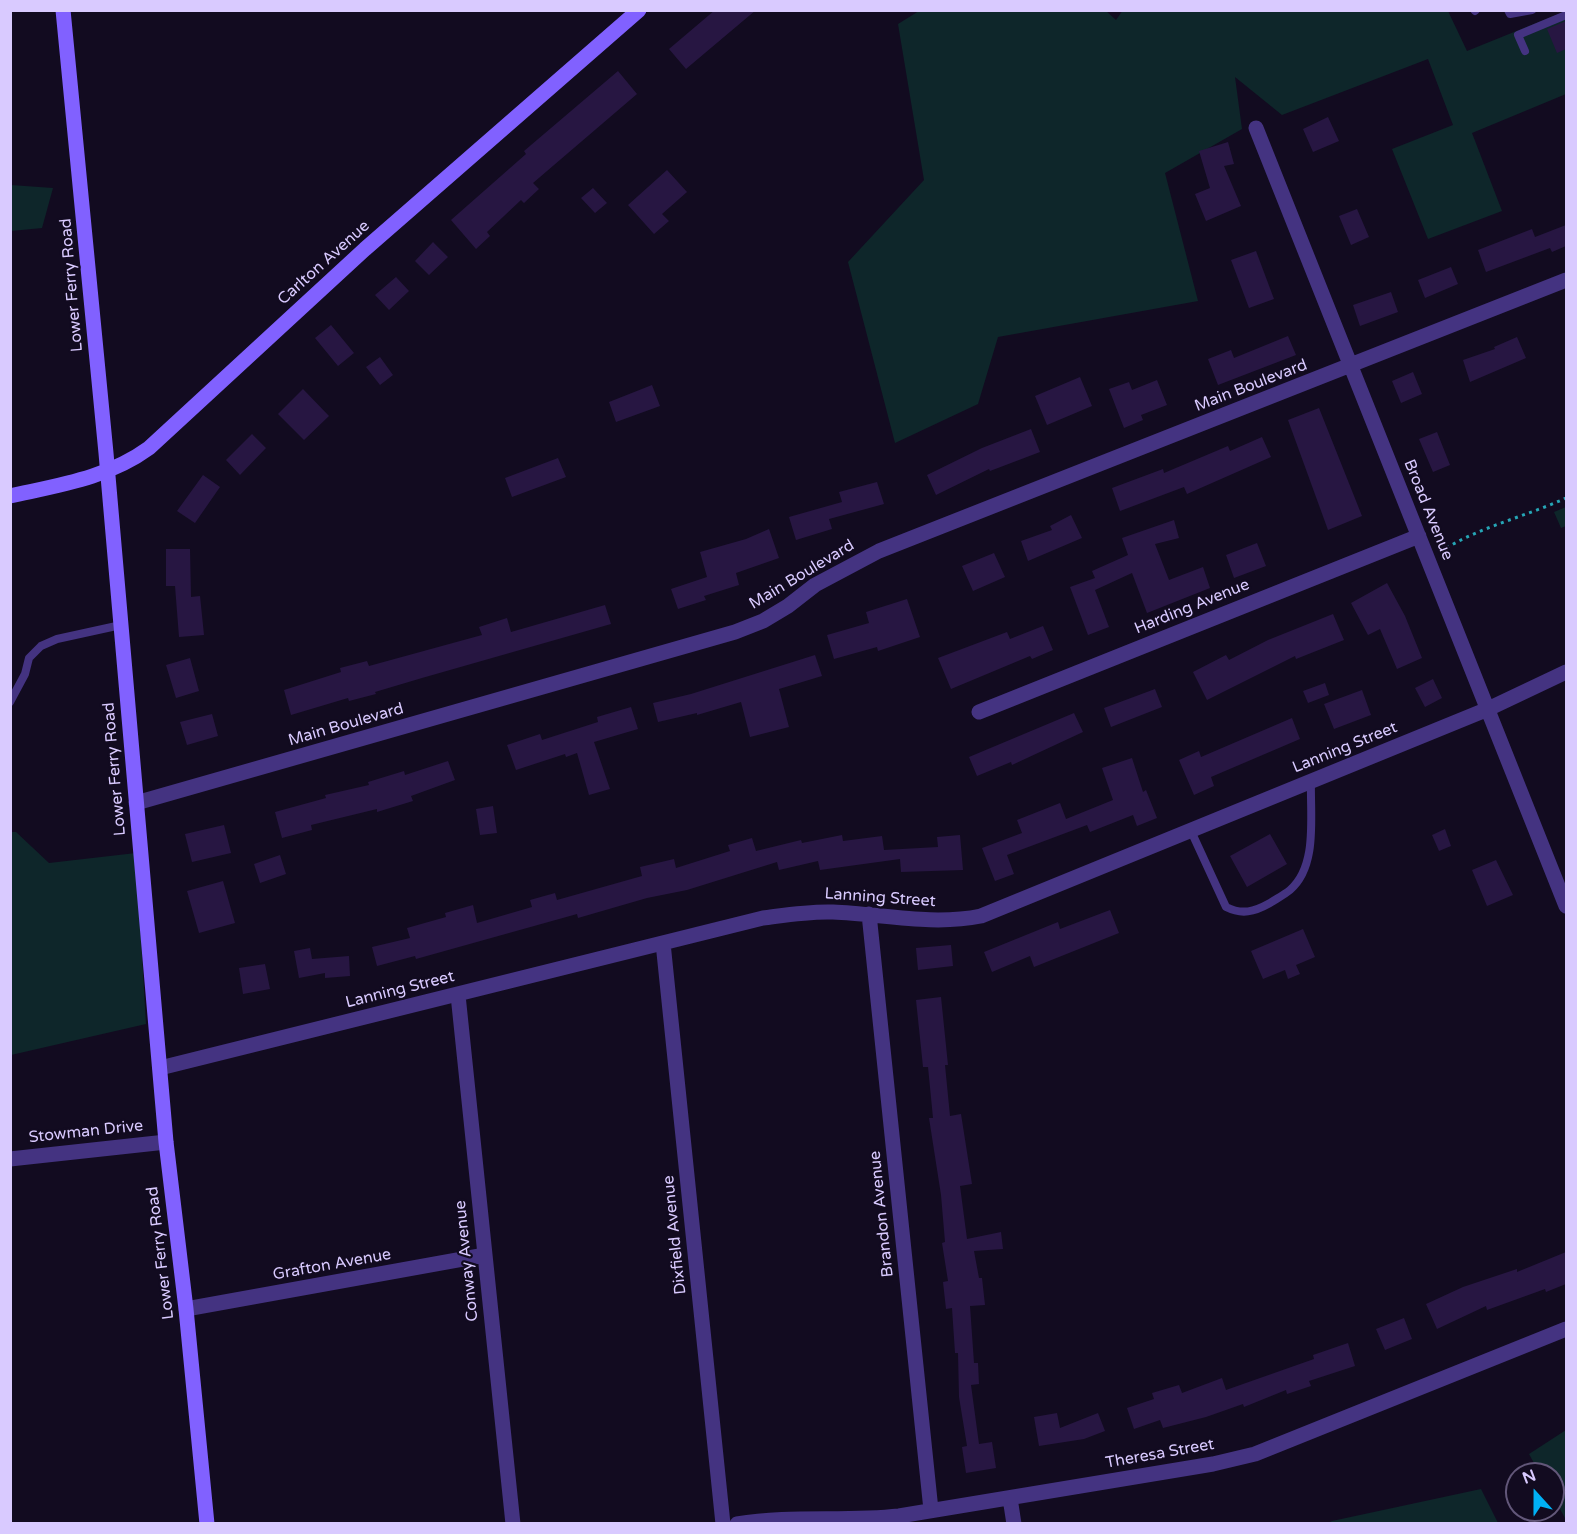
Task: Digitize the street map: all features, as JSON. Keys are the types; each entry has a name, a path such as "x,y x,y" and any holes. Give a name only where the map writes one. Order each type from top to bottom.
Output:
{"street":[{"name":"Lower Ferry Road","path":"63,10 108,472 166,1142 186,1309 207,1524"},
{"name":"Carlton Avenue","path":"10,496 108,472 149,448 366,249 639,10"},
{"name":"Broad Avenue","path":"1256,128 1566,906"},
{"name":"Main Boulevard","path":"135,802 735,632 763,621 815,585 879,551 1352,367 1566,280"},
{"name":"Harding Avenue","path":"979,712 1419,536"},
{"name":"Lanning Street","path":"160,1068 763,918 797,913 869,914 938,920 981,916 1488,709 1566,672"},
{"name":"Brandon Avenue","path":"869,914 931,1510"},
{"name":"Dixfield Avenue","path":"663,943 723,1524"},
{"name":"Conway Avenue","path":"458,995 513,1524"},
{"name":"Stowman Drive","path":"10,1159 166,1142"},
{"name":"Grafton Avenue","path":"186,1309 485,1255"},
{"name":"Theresa Street","path":"737,1524 802,1518 870,1519 1213,1464 1255,1454 1566,1329"},
{"path":"1010,1498 1014,1524"}],"lane":[{"path":"1508,10 1510,14 1532,10"},
{"path":"1525,51 1518,35 1566,15"},
{"path":"10,702 25,674 29,658 41,646 57,639 121,625"},
{"path":"1191,831 1226,907 1238,913 1256,911 1290,890 1302,875 1308,858 1311,782"}],"path":[{"path":"1428,560 1456,541 1566,498"}],"green space":[{"path":"1105,10 1116,20 1123,10 1448,11 1467,51 1566,11 1566,94 1472,133 1502,211 1428,239 1392,149 1453,125 1428,59 1282,115 1235,77 1242,129 1165,173 1198,301 998,337 978,404 895,443 848,262 924,180 898,24 919,11"},
{"path":"11,185 53,188 42,228 11,231"},
{"path":"1566,507 1566,526 1561,528 1554,512"},
{"path":"10,832 16,832 49,863 136,853 146,1024 11,1055"},
{"path":"1566,1430 1566,1520 1565,1462 1533,1462 1529,1454"},
{"path":"1481,1489 1498,1523 1328,1523 1332,1521"}],"building":[{"path":"715,10 756,10 686,69 669,49"},
{"path":"1566,21 1566,49 1557,53 1547,29"},
{"path":"618,71 637,94 533,183 539,189 524,203 521,200 487,232 490,236 476,249 451,220 526,154 524,151"},
{"path":"1328,117 1339,141 1313,152 1303,129"},
{"path":"1228,142 1234,164 1224,166 1241,206 1206,221 1195,194 1210,188 1199,151"},
{"path":"667,170 687,192 662,214 669,221 654,234 628,205"},
{"path":"593,188 607,203 595,213 581,198"},
{"path":"1357,209 1369,237 1351,245 1339,216"},
{"path":"1566,225 1566,246 1552,252 1550,248 1486,272 1478,250 1532,229 1535,237"},
{"path":"433,242 448,257 429,275 415,261"},
{"path":"1256,251 1274,299 1249,308 1231,260"},
{"path":"1451,267 1458,284 1425,298 1418,280"},
{"path":"396,277 409,291 389,310 375,295"},
{"path":"1391,292 1398,312 1360,326 1353,305"},
{"path":"331,325 354,353 338,366 315,338"},
{"path":"1288,336 1296,355 1218,385 1208,359 1231,350 1234,358"},
{"path":"1517,337 1526,358 1470,382 1463,360 1495,349 1494,347"},
{"path":"380,357 393,375 380,385 366,367"},
{"path":"1413,372 1422,394 1401,403 1392,381"},
{"path":"1080,377 1092,406 1047,425 1035,396"},
{"path":"1157,380 1167,405 1141,415 1143,420 1124,428 1109,389 1129,382 1132,390"},
{"path":"652,385 660,406 616,422 609,402"},
{"path":"303,389 329,416 304,440 278,414"},
{"path":"1319,408 1362,516 1328,530 1288,420"},
{"path":"1031,429 1040,452 990,471 989,469 936,495 927,475 982,448"},
{"path":"1437,432 1450,465 1433,472 1419,439"},
{"path":"252,434 266,448 240,475 226,460"},
{"path":"1262,437 1271,457 1187,494 1184,487 1120,511 1112,488 1163,469 1164,473 1228,446 1230,451"},
{"path":"558,458 566,477 512,497 505,478"},
{"path":"203,475 220,487 195,523 177,511"},
{"path":"877,482 884,504 829,519 832,529 796,540 789,517 842,502 839,492"},
{"path":"1071,515 1082,538 1028,561 1021,541 1052,530 1050,526"},
{"path":"1174,520 1179,538 1155,544 1169,580 1203,567 1210,588 1147,613 1132,573 1095,590 1109,627 1088,635 1070,587 1095,578 1092,571 1128,555 1122,538"},
{"path":"769,529 779,558 736,573 739,585 704,596 706,600 678,609 671,589 707,577 700,552 746,539"},
{"path":"1257,543 1266,566 1234,578 1226,555"},
{"path":"166,549 190,549 191,597 200,596 204,635 179,637 175,586 166,586"},
{"path":"994,553 1005,577 973,591 962,566"},
{"path":"1387,583 1405,616 1422,658 1397,669 1380,629 1368,635 1351,603"},
{"path":"907,599 920,637 878,651 877,647 834,659 827,635 869,623 866,612"},
{"path":"605,605 611,624 375,692 376,694 349,701 348,698 291,715 284,690 341,672 340,668 367,661 369,666 482,635 479,627 507,618 511,632"},
{"path":"1333,614 1344,640 1296,659 1295,656 1207,700 1193,672 1226,655 1229,660 1268,640"},
{"path":"1043,626 1053,650 1032,659 1030,656 951,689 938,658 1007,632 1010,639"},
{"path":"815,655 822,676 779,689 789,727 750,737 741,702 697,715 697,713 658,722 653,703 691,694"},
{"path":"190,658 199,691 176,698 166,665"},
{"path":"1433,679 1442,698 1425,707 1415,688"},
{"path":"1325,683 1329,695 1308,703 1303,691"},
{"path":"1155,689 1162,707 1111,727 1104,708"},
{"path":"1362,690 1371,715 1334,729 1324,704"},
{"path":"631,707 638,729 594,742 610,789 589,795 577,753 566,757 565,754 516,770 507,745 540,734 542,740 598,722 597,717"},
{"path":"1074,713 1083,732 1012,765 1011,762 977,776 969,757"},
{"path":"212,714 218,736 187,745 180,722"},
{"path":"1292,718 1300,739 1211,777 1214,786 1194,795 1179,760 1199,751 1201,757"},
{"path":"1132,758 1143,792 1146,790 1157,818 1137,826 1133,815 1090,832 1087,825 1007,855 1014,874 995,881 982,848 1022,833 1017,820 1060,803 1066,819 1113,800 1102,768"},
{"path":"448,761 455,780 411,796 413,801 377,812 377,809 311,825 312,830 282,838 275,812 326,798 325,795 369,785 368,782 404,771 405,775"},
{"path":"493,806 497,833 480,835 476,809"},
{"path":"224,825 231,853 192,862 185,834"},
{"path":"1445,829 1451,846 1439,851 1432,835"},
{"path":"1270,834 1287,864 1247,887 1230,856"},
{"path":"842,835 843,841 882,836 884,850 938,847 937,837 960,835 963,870 901,872 900,859 820,870 818,861 779,870 777,862 687,890 647,898 578,918 577,914 416,959 415,956 377,966 372,947 410,938 407,928 446,917 445,913 473,905 477,923 532,907 530,900 555,893 557,900 642,876 640,867 674,859 676,868 730,851 728,845 752,838 756,851 801,840 802,843"},
{"path":"280,855 286,874 260,883 254,864"},
{"path":"1496,860 1513,895 1487,906 1472,870"},
{"path":"223,881 235,923 199,933 187,891"},
{"path":"1110,910 1119,933 1034,967 1030,956 992,972 984,952 1058,922 1060,929"},
{"path":"1303,929 1315,957 1296,965 1300,974 1288,979 1285,970 1263,979 1251,951"},
{"path":"951,945 953,966 918,970 916,948"},
{"path":"310,948 312,959 349,956 350,976 325,978 325,973 299,978 294,951"},
{"path":"265,964 270,989 243,994 239,968"},
{"path":"941,997 948,1065 945,1065 950,1116 961,1114 972,1184 960,1186 967,1239 1001,1232 1003,1249 974,1251 979,1278 982,1278 985,1305 970,1306 974,1363 978,1363 979,1384 971,1385 979,1444 992,1442 996,1468 966,1473 962,1447 967,1446 959,1397 958,1353 955,1353 952,1308 946,1309 943,1282 948,1281 942,1243 945,1242 941,1195 929,1118 933,1118 928,1067 923,1067 916,1000"},
{"path":"1566,1252 1566,1284 1546,1292 1545,1289 1487,1310 1486,1306 1437,1329 1426,1304 1463,1287 1517,1269 1517,1272"},
{"path":"1404,1318 1412,1339 1385,1350 1376,1329"},
{"path":"1348,1343 1355,1366 1309,1381 1311,1386 1287,1394 1286,1390 1244,1407 1243,1404 1206,1417 1163,1428 1160,1420 1134,1429 1127,1408 1154,1399 1152,1393 1179,1385 1182,1393 1222,1378 1226,1390 1314,1359 1313,1355"},
{"path":"1057,1413 1060,1428 1098,1413 1105,1431 1084,1439 1039,1446 1034,1417"}]}
